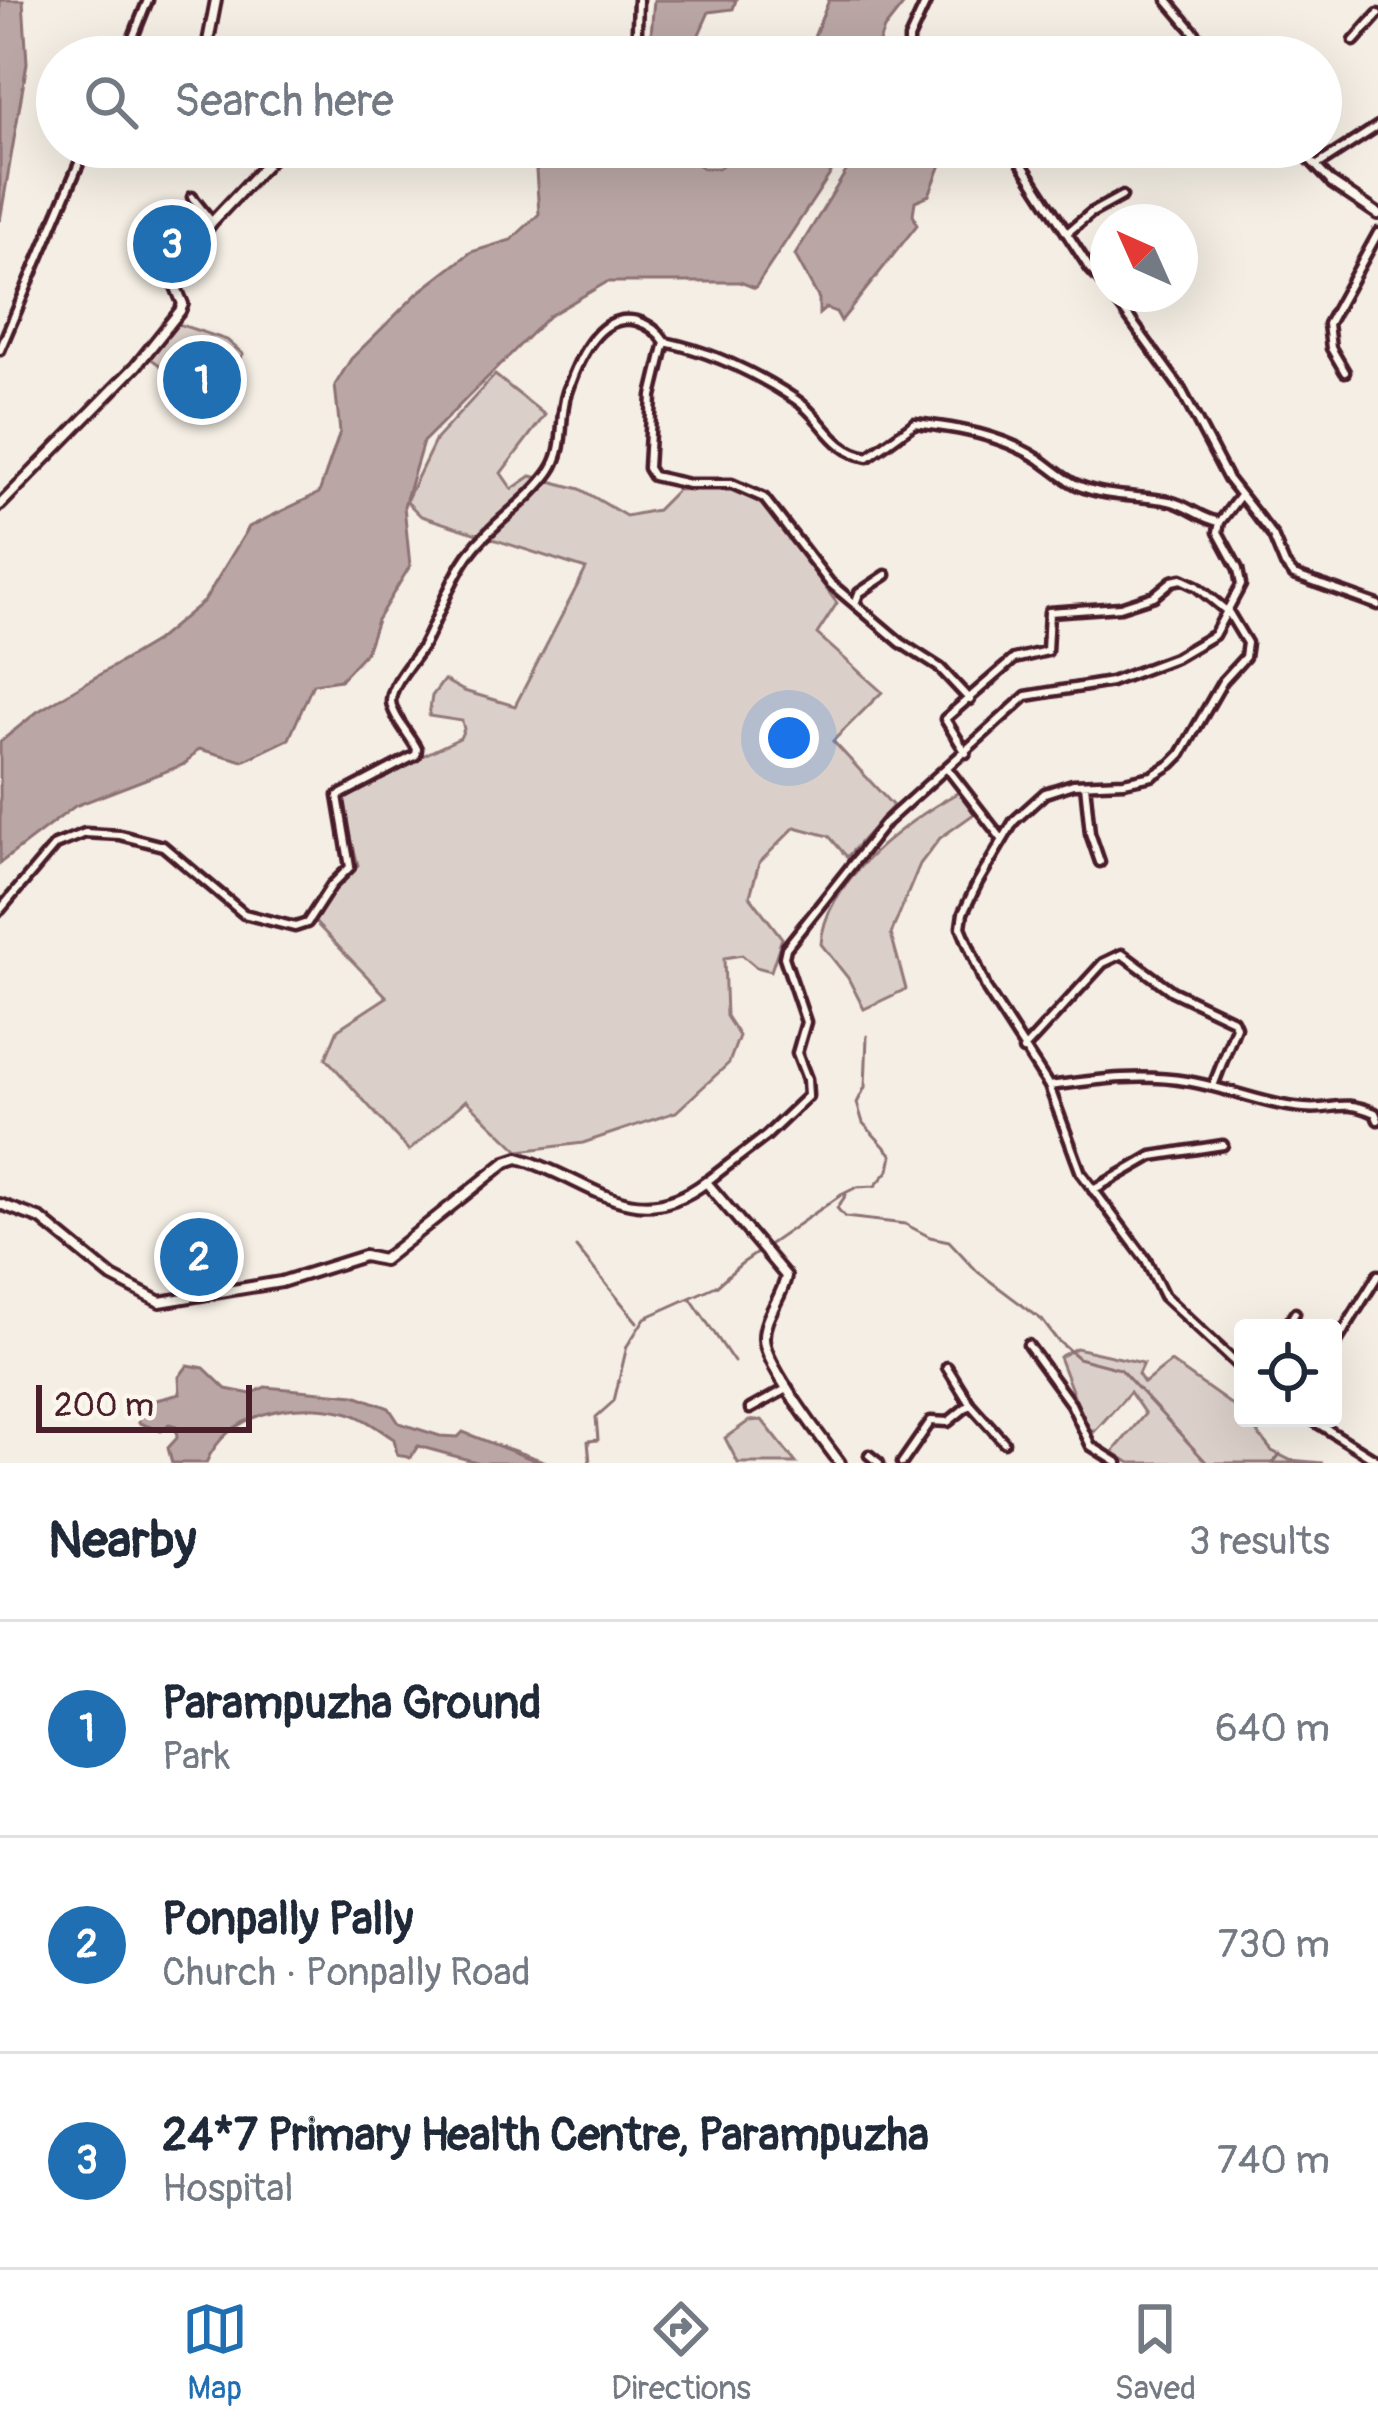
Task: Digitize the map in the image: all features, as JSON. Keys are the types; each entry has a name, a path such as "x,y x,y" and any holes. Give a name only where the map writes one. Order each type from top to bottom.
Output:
{"main road":[{"path":"209,36 216,0"},
{"path":"0,505 136,366 179,311 183,304 172,278 212,222 263,168"},
{"path":"1332,183 1378,214"},
{"path":"0,1204 40,1220 89,1262 160,1302 281,1282 364,1256 383,1260 506,1162 518,1158 644,1207 686,1196 706,1182 788,1280 766,1324 763,1343 840,1463"}],"street":[{"path":"133,36 148,0"},
{"path":"637,36 638,0"},
{"path":"909,36 927,0"},
{"path":"1167,0 1197,36"},
{"path":"1354,41 1378,14"},
{"path":"1342,149 1378,126"},
{"path":"0,350 77,168"},
{"path":"1025,168 1090,265"},
{"path":"1318,168 1332,183"},
{"path":"192,196 212,222"},
{"path":"1067,233 1122,196"},
{"path":"1346,372 1331,348 1328,324 1378,233"},
{"path":"1125,312 1180,388 1239,497 1274,536 1285,565 1294,575 1378,605"},
{"path":"0,910 55,845 85,833 120,835 163,846 244,914 296,927 307,923 350,867 338,796 416,755 391,704 393,693 474,547 512,514 554,466 563,441 567,392 592,340 603,328 628,319 659,332 665,342 744,366 794,398 836,444 858,456 868,458 915,423 962,429 1007,443 1094,492 1170,502 1220,522"},
{"path":"665,342 652,396 648,468 653,476 688,484 732,484 764,498 820,574 901,644 940,668 970,700"},
{"path":"706,1182 808,1096 797,1053 806,1022 784,957 786,948 886,822 1026,697 1074,691 1146,670 1214,635 1241,585 1238,569 1218,532 1239,497"},
{"path":"855,604 859,593 886,575"},
{"path":"965,753 945,719 1014,659 1047,652 1049,612 1120,607 1154,596 1181,579 1229,613 1249,650 1223,681 1176,760 1152,776 1085,784 1039,797 1002,839 963,913 962,927 987,990 1048,1085 1081,1173 1146,1259 1164,1296 1234,1362"},
{"path":"947,768 1002,839"},
{"path":"1085,784 1090,832 1100,862"},
{"path":"1023,1050 1103,962 1122,953 1172,991 1233,1021 1236,1027 1213,1086"},
{"path":"1048,1085 1136,1075 1213,1086 1306,1109 1355,1104 1375,1113 1378,1120"},
{"path":"1093,1190 1152,1156 1222,1145"},
{"path":"1342,1333 1378,1275"},
{"path":"1290,1319 1294,1312"},
{"path":"1028,1345 1071,1404 1091,1445 1118,1463"},
{"path":"947,1367 970,1404 1004,1442"},
{"path":"749,1408 788,1388"},
{"path":"902,1463 931,1421 948,1422 970,1404"},
{"path":"1323,1427 1378,1462"},
{"path":"869,1455 879,1463"}],"shaded area":[{"path":"0,0 23,0 27,63 0,221"},
{"path":"654,0 736,0 733,9 709,12 698,36 651,36"},
{"path":"829,0 907,0 881,36 814,36"},
{"path":"834,168 755,288 740,282 607,282 549,316 423,442 404,506 410,566 377,620 366,652 340,680 313,684 289,739 243,761 199,749 185,764 75,806 0,863 0,742 37,712 156,641 204,601 249,527 319,493 340,432 335,385 351,359 418,293 471,252 511,240 539,214 536,171"},
{"path":"848,168 940,168 929,195 915,201 917,225 841,321 826,308 819,314 819,299 795,255"},
{"path":"178,324 227,340 243,354 209,401 150,358"},
{"path":"495,375 545,415 501,473 512,489 531,476 580,489 626,516 657,510 677,490 727,488 762,503 837,603 817,634 882,692 833,741 893,806 847,857 829,836 795,827 759,863 750,896 782,938 771,971 756,967 742,955 724,958 726,1016 739,1036 729,1063 676,1112 583,1143 519,1151 466,1100 409,1151 326,1058 338,1029 387,997 308,915 358,865 340,795 460,738 462,721 429,716 432,696 444,680 515,706 586,569 421,516 406,501 436,439"},
{"path":"959,792 974,814 940,838 920,864 891,934 906,989 864,1009 848,978 821,944 826,920 837,897 872,855"},
{"path":"1076,1348 1143,1363 1138,1374 1144,1383 1171,1362 1234,1406 1234,1427 1253,1427 1272,1451 1290,1460 1323,1463 1130,1463 1113,1452 1145,1414 1130,1392 1094,1432 1085,1424 1059,1357"},
{"path":"188,1365 204,1368 226,1389 251,1394 265,1387 355,1395 389,1408 399,1423 440,1436 458,1437 463,1432 542,1463 480,1463 418,1446 410,1458 397,1454 394,1439 358,1417 305,1408 246,1421 216,1445 206,1463 172,1463 168,1448 177,1438 176,1426 169,1424 161,1431 139,1423 140,1410 152,1401 180,1394 179,1377"},
{"path":"762,1420 796,1463 738,1463 725,1438 749,1421"}],"waterway":[{"path":"590,1463 588,1441 598,1440 596,1417 614,1401 627,1346 645,1318 716,1286 841,1195 857,1187 875,1186 889,1170 892,1155 863,1123 857,1103 865,1087 867,1036"},
{"path":"846,1195 837,1208 845,1217 905,1224 949,1241 978,1272 1042,1320 1078,1358 1120,1369 1207,1463"},
{"path":"576,1247 637,1322"},
{"path":"691,1299 734,1362"},
{"path":"503,1447 549,1463"},
{"path":"1273,1463 1280,1454"}],"place":[{"name":"24*7 Primary Health Centre, Parampuzha","path":"172,244"},
{"name":"Parampuzha Ground","path":"202,380"},
{"name":"Ponpally Pally","path":"199,1257"}]}
